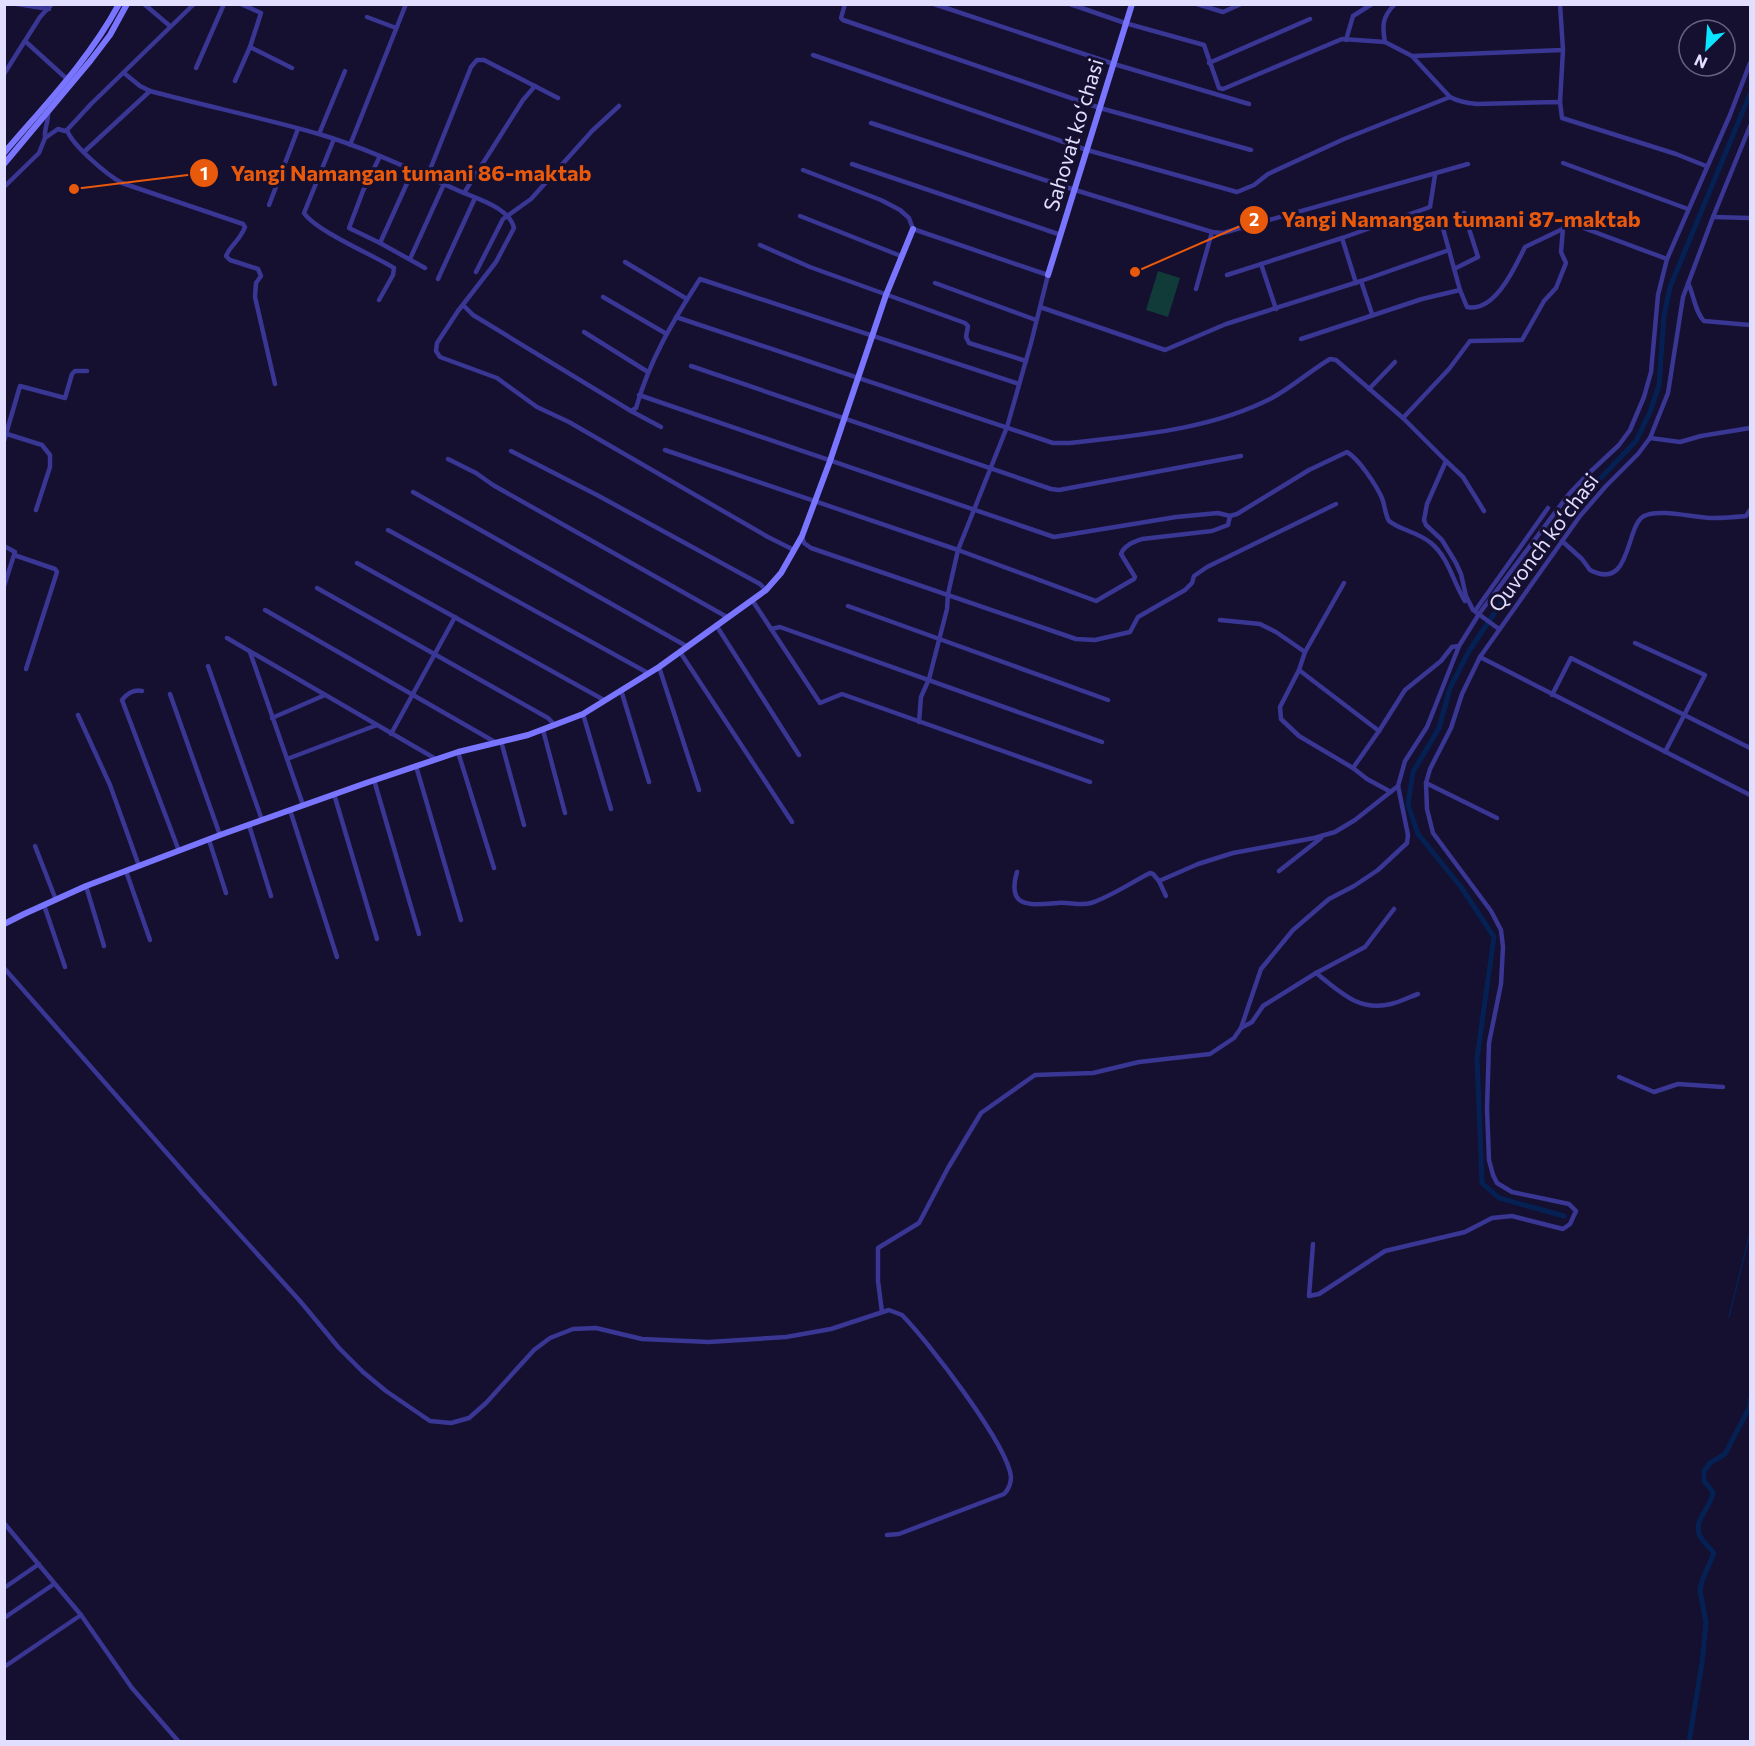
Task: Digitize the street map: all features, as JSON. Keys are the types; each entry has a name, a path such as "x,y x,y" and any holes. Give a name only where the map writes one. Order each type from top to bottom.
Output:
{"street":[{"path":"17,4 50,7"},
{"path":"4,153 67,79 106,27 119,4"},
{"path":"4,164 98,52 128,4"},
{"path":"45,138 57,129 64,131 67,129 194,4"},
{"path":"196,68 224,4"},
{"path":"234,81 250,47 261,14 241,4"},
{"path":"350,145 406,4"},
{"path":"844,4 841,18 843,20 1100,108 1251,150"},
{"path":"934,4 1114,64 1249,104"},
{"path":"1070,4 1125,23 1204,45 1219,88 1223,89 1342,39 1385,42 1412,56 1450,96 1466,104 1560,102"},
{"name":"Sahovat koʻchasi","path":"1048,275 1132,4"},
{"path":"1197,4 1223,12 1241,4"},
{"path":"1346,40 1353,16 1372,4"},
{"path":"1385,42 1382,26 1385,16 1395,4"},
{"path":"1560,4 1563,50 1560,102 1562,118 1676,154 1706,166"},
{"path":"148,6 170,26"},
{"path":"4,74 40,17 50,7"},
{"path":"367,17 396,28"},
{"path":"1209,63 1310,19"},
{"path":"25,41 67,79"},
{"path":"250,47 292,68"},
{"path":"1412,56 1563,50"},
{"path":"813,54 1087,150 1237,192 1254,185 1268,174 1344,139 1450,96"},
{"path":"427,177 471,67 477,60 484,60 558,98"},
{"path":"1476,612 1569,494 1619,445 1630,430 1652,372 1658,295 1667,259 1730,115 1750,63"},
{"path":"319,134 345,71"},
{"path":"123,73 150,91 319,134 380,156 475,198 507,215 513,222 514,228 496,262 437,343 436,351 440,357 497,378 537,407 569,422 794,550"},
{"path":"464,193 523,100 535,86"},
{"path":"84,151 150,91"},
{"path":"476,272 503,219 531,199 592,131 619,106"},
{"path":"4,187 39,153 45,138 48,112"},
{"path":"871,123 1075,190 1212,232 1223,233 1468,164"},
{"name":"Quvonch koʻchasi","path":"1313,1244 1309,1296 1319,1294 1385,1251 1465,1232 1492,1218 1512,1216 1563,1229 1570,1224 1576,1211 1569,1204 1512,1192 1497,1183 1493,1175 1489,1160 1487,1109 1489,1043 1501,984 1503,947 1501,930 1491,911 1433,833 1427,809 1426,783 1430,769 1451,728 1464,688 1480,657 1580,516 1650,438 1668,393 1683,297 1750,126"},
{"path":"67,129 69,135 84,151 122,183 243,224 245,227 241,238 226,256 230,260 258,269 261,276 255,290 275,384"},
{"path":"269,205 298,129"},
{"path":"334,140 304,213 328,231 394,268 393,275 379,300"},
{"path":"380,156 349,228 425,268"},
{"path":"1563,163 1688,209"},
{"path":"852,164 1061,235"},
{"path":"380,243 413,170"},
{"path":"803,170 881,200 900,210 909,219 914,229 1048,275 1007,427 958,550 940,638 929,680 921,697 919,722"},
{"path":"1227,275 1430,207 1435,175"},
{"path":"410,259 444,184"},
{"path":"438,279 475,198"},
{"path":"1454,268 1478,257 1464,213"},
{"path":"800,216 901,256"},
{"path":"1713,217 1750,218"},
{"path":"1442,225 1467,308 1475,309 1487,303 1516,268 1525,247 1573,224 1667,259"},
{"path":"1403,418 1449,369 1470,341 1522,340 1544,301 1560,280 1566,263 1561,252 1563,228"},
{"path":"4,924 86,886 220,835 436,759 543,730 583,714 659,667 766,590 781,573 794,550 816,501 871,335 901,256 914,229"},
{"path":"1196,289 1212,232"},
{"path":"1342,238 1372,314"},
{"path":"760,245 810,267 965,323 968,326 966,337 969,343 1026,361"},
{"path":"1040,307 1165,350 1226,324 1359,282 1449,249"},
{"path":"625,262 687,299"},
{"path":"1261,264 1276,309"},
{"path":"631,411 636,408 639,395 665,333 700,279 1019,384"},
{"path":"935,283 1036,320"},
{"path":"1688,283 1704,321 1750,325"},
{"path":"1301,339 1422,298 1460,290"},
{"path":"603,297 665,333"},
{"path":"463,305 473,315 661,427"},
{"path":"676,317 1053,443 1177,430 1238,412 1272,398 1330,359 1336,360 1403,418 1463,477 1484,511"},
{"path":"584,332 648,372"},
{"path":"1369,389 1395,362"},
{"path":"691,366 1059,490 1241,456"},
{"path":"4,441 20,387 65,398 72,373 87,371"},
{"path":"639,395 1054,537 1176,517 1218,513 1230,516 1237,514 1309,470 1347,452 1372,480 1381,497 1389,521 1410,530 1433,545 1451,571 1462,596 1476,612 1499,629"},
{"path":"4,415 11,417"},
{"path":"1650,438 1680,442 1701,436 1750,430"},
{"path":"7,434 42,445 50,455 50,467 36,510"},
{"path":"665,450 958,550 1096,601 1134,579 1122,554 1122,550 1132,543 1142,539 1212,531 1228,525 1230,516"},
{"path":"511,451 760,584 766,590"},
{"path":"448,459 727,617"},
{"path":"1446,461 1427,504 1424,520 1449,551 1461,574 1466,597 1476,612"},
{"path":"413,492 688,646"},
{"path":"801,536 804,543 811,548 1076,639 1095,640 1130,632 1138,617 1185,590 1192,583 1194,576 1207,567 1336,504"},
{"path":"882,1312 878,1281 878,1248 919,1223 981,1113 1035,1075 1093,1073 1139,1062 1210,1054 1234,1038 1241,1028 1261,969 1293,930 1329,899 1378,870 1407,843 1408,835 1398,786 1405,761 1427,727 1459,646 1476,612 1548,508"},
{"path":"1562,541 1582,559 1590,570 1605,573 1613,571 1623,563 1636,525 1644,516 1656,513 1731,518 1746,516 1750,510"},
{"path":"388,530 648,674"},
{"path":"4,546 14,550 15,555 4,586"},
{"path":"15,555 55,569 57,572 26,669"},
{"path":"357,563 604,700"},
{"path":"1344,583 1305,652 1299,670 1280,707 1281,719 1299,736 1391,792"},
{"path":"317,588 548,718 555,725"},
{"path":"752,600 820,704 842,694 1090,782"},
{"path":"848,606 1108,699"},
{"path":"265,610 498,742 524,825"},
{"path":"392,734 455,617"},
{"path":"1220,620 1260,624 1305,652"},
{"path":"716,625 799,755"},
{"path":"771,629 780,627 1102,742"},
{"path":"227,638 436,759"},
{"path":"1635,643 1705,675 1665,752"},
{"path":"1353,768 1405,690 1441,661 1452,647 1459,646"},
{"path":"249,651 303,805"},
{"path":"680,652 792,822"},
{"path":"1480,657 1750,795"},
{"path":"1552,695 1571,658 1750,748"},
{"path":"208,666 262,820"},
{"path":"659,667 699,790"},
{"path":"1299,670 1379,731"},
{"path":"142,691 138,690 125,695 122,700 178,851"},
{"path":"620,690 649,782"},
{"path":"170,694 220,835"},
{"path":"272,718 325,695"},
{"path":"583,714 611,809"},
{"path":"78,715 110,785 139,866"},
{"path":"286,759 376,725"},
{"path":"543,730 565,813"},
{"path":"458,752 494,868"},
{"path":"416,766 461,920"},
{"path":"374,780 419,934"},
{"path":"1426,783 1497,818"},
{"path":"1159,881 1198,864 1233,853 1323,836 1341,829 1398,786"},
{"path":"334,794 377,939"},
{"path":"290,810 337,957"},
{"path":"249,825 271,896"},
{"path":"1279,871 1323,836"},
{"path":"209,840 226,893"},
{"path":"35,846 56,900"},
{"path":"126,871 150,940"},
{"path":"1017,872 1013,885 1015,895 1021,900 1037,905 1092,902 1150,873 1159,881 1166,896"},
{"path":"86,886 104,946"},
{"path":"44,905 65,967"},
{"path":"1241,1028 1252,1022 1263,1006 1316,973 1365,947 1394,909"},
{"path":"4,968 300,1301 339,1348 378,1384 430,1421 451,1423 469,1418 486,1403 534,1350 550,1338 573,1329 596,1328 642,1339 709,1342 786,1337 831,1329 890,1310 902,1315 954,1379 996,1441 1011,1476 1008,1489 1004,1494 899,1534 887,1535"},
{"path":"1316,973 1354,1002 1362,1005 1391,1005 1418,994"},
{"path":"1618,1077 1654,1092 1678,1084 1723,1087"},
{"path":"4,1523 81,1615 132,1688 179,1742"},
{"path":"4,1588 39,1564"},
{"path":"4,1618 54,1584"},
{"path":"4,1667 81,1615"}],"green space":[{"path":"1158,271 1180,278 1168,317 1146,310"}],"waterway":[{"path":"1564,1216 1499,1198 1482,1183 1477,1058 1494,937 1461,887 1418,834 1408,805 1413,772 1439,728 1450,688 1469,651 1518,578 1559,522 1636,441 1650,412 1659,385 1664,316 1670,287 1750,94"},
{"path":"1729,1317 1750,1233"},
{"path":"1689,1742 1706,1623 1700,1590 1714,1553 1702,1539 1698,1528 1713,1492 1704,1481 1704,1471 1710,1463 1725,1454 1750,1406 1750,1400"}],"place":[{"name":"Yangi Namangan tumani 86-maktab","path":"74,189"},
{"name":"Yangi Namangan tumani 87-maktab","path":"1135,272"}]}
